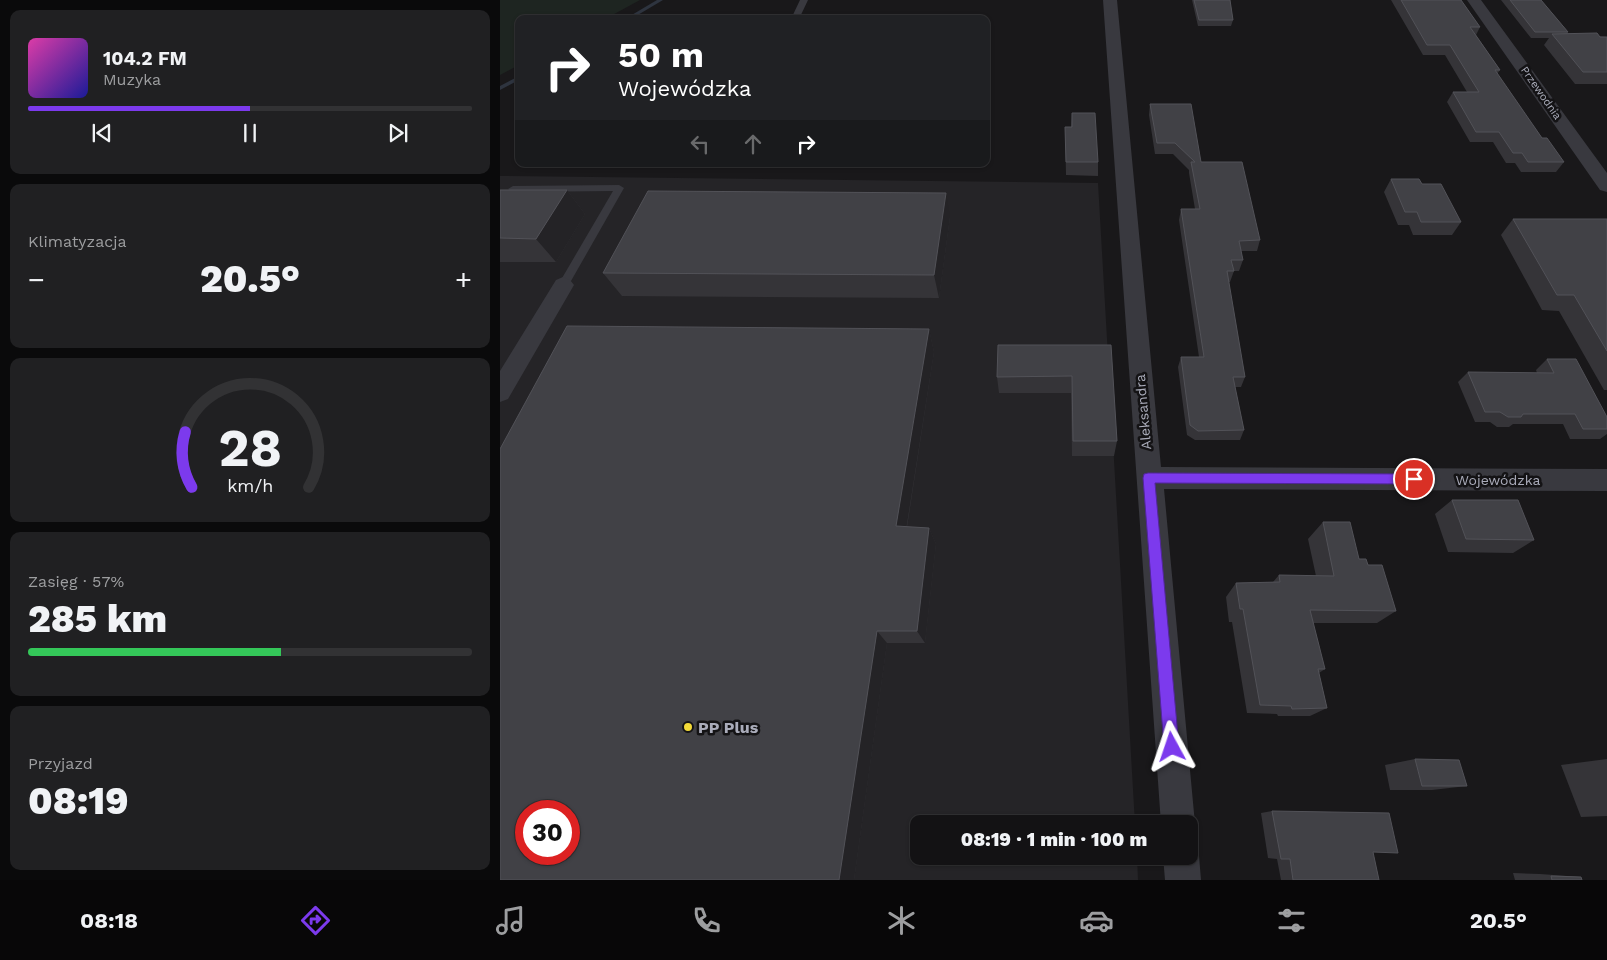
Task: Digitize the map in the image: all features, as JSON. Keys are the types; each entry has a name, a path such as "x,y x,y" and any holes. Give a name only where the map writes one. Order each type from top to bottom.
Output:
{"street":[{"name":"Aleksandra","path":"1110,0 1177,815"},
{"name":"Przewodnia","path":"1474,0 1607,186"},
{"path":"500,392 563,285"},
{"name":"Wojewódzka","path":"1148,478 1607,480"},
{"path":"1182,865 1183,880"}],"lane":[{"path":"797,15 804,0"},
{"path":"513,189 619,188 563,285"}],"shaded area":[{"path":"500,0 640,0 612,15 515,15 515,67 500,75"},
{"path":"500,176 1098,183 1134,815 910,815 910,865 1137,865 1138,880 500,880"}],"building":[{"path":"1194,0 1230,0 1233,20 1199,20"},
{"path":"1401,0 1461,0 1480,27 1470,27 1500,70 1495,70 1542,138 1547,138 1564,162 1528,162 1522,153 1513,153 1499,132 1476,132 1453,92 1479,92 1450,45 1427,45"},
{"path":"1510,0 1541,0 1568,32 1535,32"},
{"path":"1597,33 1600,37 1607,37 1607,72 1583,72 1552,34"},
{"path":"1150,104 1191,104 1201,162 1242,162 1260,240 1239,241 1243,260 1231,260 1234,271 1227,271 1245,377 1233,377 1244,430 1198,431 1190,425 1181,357 1204,357 1181,209 1200,209 1191,162 1195,162 1175,143 1157,143"},
{"path":"1072,113 1095,113 1098,162 1066,162 1065,127 1072,127"},
{"path":"1391,179 1419,179 1422,184 1441,184 1461,222 1421,222 1417,212 1405,212"},
{"path":"500,190 567,190 536,239 500,238"},
{"path":"648,191 946,193 934,275 603,273"},
{"path":"1513,219 1607,219 1607,351 1574,295 1557,295"},
{"path":"567,326 929,329 896,526 929,528 917,631 877,631 839,880 500,880 500,449"},
{"path":"998,345 1111,345 1117,441 1073,441 1072,376 997,377"},
{"path":"1547,359 1576,359 1607,417 1607,429 1583,429 1575,414 1523,414 1521,417 1508,417 1500,412 1485,412 1468,372 1554,373"},
{"path":"1452,500 1518,500 1534,540 1466,539"},
{"path":"1323,522 1350,522 1359,559 1366,559 1368,565 1382,565 1396,611 1310,610 1325,669 1318,669 1327,708 1292,709 1291,706 1260,705 1243,609 1240,609 1236,583 1280,582 1279,575 1334,576"},
{"path":"1415,759 1459,760 1467,786 1422,786"},
{"path":"1272,811 1389,813 1398,853 1373,852 1379,880 1293,880 1290,859 1281,859"},
{"path":"1551,876 1581,877 1582,880 1552,880"}],"waterway":[{"path":"634,15 661,0"},
{"path":"500,88 515,80"}],"place":[{"name":"PP Plus","path":"688,727"}],"route":[{"path":"1172,747 1148,478 1414,479"}]}
